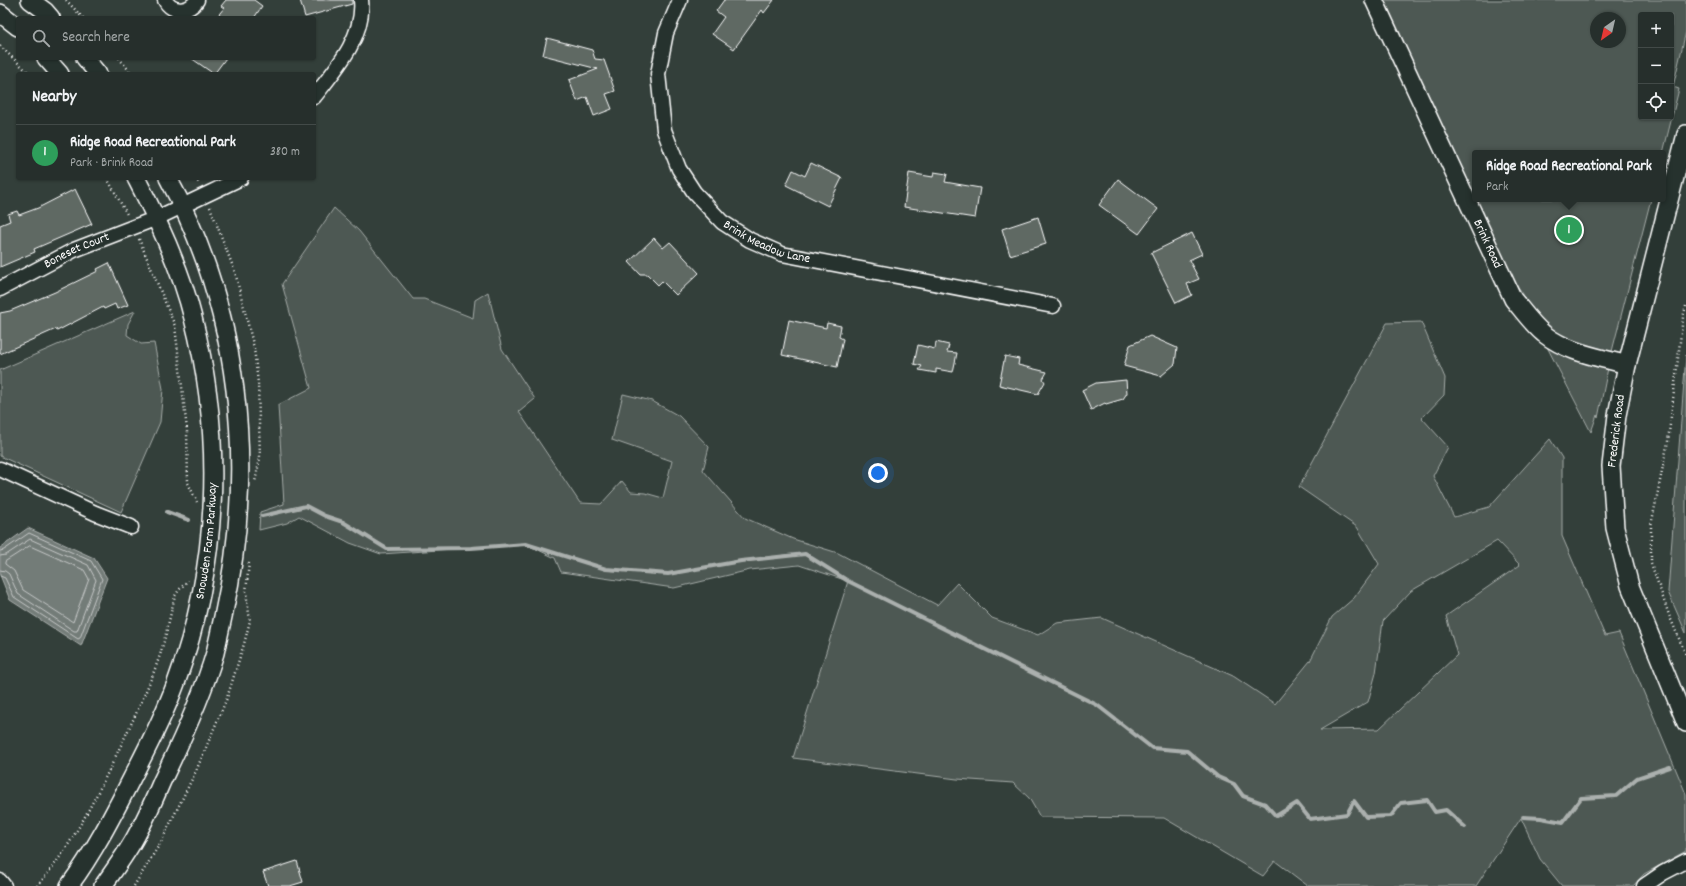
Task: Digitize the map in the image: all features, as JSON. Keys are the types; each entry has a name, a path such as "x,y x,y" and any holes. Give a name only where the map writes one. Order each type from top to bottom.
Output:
{"main road":[{"path":"30,0 49,16"},
{"name":"Brink Road","path":"1374,0 1513,300 1544,334 1557,343 1575,351 1627,365"},
{"path":"0,13 16,25"},
{"path":"48,60 58,72"},
{"path":"86,60 96,72"},
{"name":"Frederick Road","path":"1686,134 1627,365 1617,415 1611,466 1615,528 1630,586 1686,723"},
{"name":"Snowden Farm Parkway","path":"69,886 110,821 156,731 176,682 196,616 206,568 213,500 212,428 205,371 193,317 178,272 157,218 137,180"},
{"name":"Snowden Farm Parkway","path":"103,886 136,837 202,692 215,652 231,577 239,507 239,443 233,369 224,324 200,246 183,206 169,180"}],"street":[{"path":"166,0 172,8 179,10 186,10 192,7 197,0"},
{"path":"316,94 338,65 357,31 362,9 361,0"},
{"name":"Brink Meadow Lane","path":"680,0 666,32 658,74 664,130 679,169 694,192 722,222 750,240 782,254 1053,306"},
{"name":"Boneset Court","path":"0,289 74,250 134,228 237,180"},
{"path":"0,469 95,513 132,527"},
{"path":"1644,886 1662,873 1686,861"},
{"path":"0,881 4,886"}],"path":[{"path":"66,0 81,16"},
{"path":"0,46 28,72"},
{"path":"121,60 130,72"},
{"path":"108,180 134,228 174,326 187,430 188,483 199,504"},
{"path":"1686,306 1683,317 1668,440 1651,526 1651,563 1669,615 1686,655"},
{"path":"37,886 48,874 79,828 104,779 144,698 160,654 176,596 179,590 190,579"}],"shaded area":[{"path":"1384,0 1686,0 1686,31 1674,83 1674,12 1638,12 1638,120 1671,120 1664,150 1472,150 1472,191"},
{"path":"1674,87 1679,89 1674,109"},
{"path":"1476,202 1650,202 1609,363 1598,418 1597,415 1591,432 1545,343 1523,294 1511,277"},
{"path":"334,208 359,231 413,299 424,299 473,318 475,300 488,292 502,349 535,399 519,412 580,503 601,504 622,481 631,492 645,493 663,498 672,461 612,440 623,394 652,401 679,416 709,447 703,470 745,518 793,539 838,553 937,605 957,583 992,618 1038,635 1057,623 1102,618 1233,676 1275,704 1310,661 1332,617 1354,598 1379,564 1357,527 1299,487 1387,323 1421,322 1445,378 1444,395 1422,418 1448,447 1433,476 1454,517 1489,507 1550,439 1562,458 1562,536 1605,636 1619,633 1686,794 1686,851 1644,874 1633,886 1562,886 1540,859 1521,818 1476,886 1308,886 1275,861 1263,876 1164,818 1040,817 1029,798 1013,783 957,779 793,758 848,581 799,565 750,570 674,588 561,572 555,558 526,544 381,554 350,543 299,516 287,523 259,530 260,512 284,504 278,405 311,388 282,284","holes":["1497,541 1520,565 1446,616 1457,655 1379,729 1320,730 1368,702 1376,673 1383,621 1411,591"]},
{"path":"135,311 128,324 127,335 141,344 154,343 163,389 160,422 121,512 0,456 0,370"},
{"path":"1686,355 1686,633 1668,592"}],"water":[{"path":"28,528 94,558 107,578 81,646 10,600 0,575 0,548"}],"building":[{"path":"226,0 254,0 262,6 255,16 218,16 224,8 221,6"},
{"path":"300,0 352,0 352,4 305,16"},
{"path":"724,0 774,0 764,13 762,10 734,49 712,34 724,17 716,11"},
{"path":"547,38 592,50 595,59 604,60 615,91 606,94 612,109 594,116 587,97 577,101 569,80 598,69 543,55"},
{"path":"194,60 224,60 216,72 211,72"},
{"path":"811,163 842,178 828,206 786,185 793,170 805,176"},
{"path":"934,172 947,174 945,182 980,188 975,218 904,207 909,173 933,177"},
{"path":"1118,179 1158,209 1139,234 1099,205"},
{"path":"75,189 92,224 34,249 35,252 0,267 0,225 10,221 8,214 17,211 19,215 38,208"},
{"path":"1038,217 1046,244 1010,255 1002,229"},
{"path":"1192,233 1202,254 1189,260 1199,279 1187,284 1192,295 1176,303 1151,253"},
{"path":"654,238 663,248 670,242 699,273 676,295 662,281 658,285 647,274 640,274 629,262"},
{"path":"109,263 128,305 117,309 115,304 104,309 103,307 57,331 56,329 0,354 0,313 10,311 55,292 98,271 97,269"},
{"path":"789,320 826,328 827,323 841,326 839,337 843,339 837,367 782,355"},
{"path":"1150,336 1177,348 1175,364 1161,376 1124,366 1130,345"},
{"path":"936,342 949,345 947,352 957,353 953,372 936,369 936,373 919,370 922,366 914,364 918,345 935,349"},
{"path":"1005,356 1019,359 1018,365 1047,372 1043,379 1045,382 1038,394 999,385"},
{"path":"1126,380 1127,393 1123,399 1105,403 1091,410 1082,390 1096,383"},
{"path":"297,861 303,882 290,886 268,886 263,872"}],"waterway":[{"path":"262,516 306,506 325,516 343,522 387,549 471,548 526,544 606,569 668,574 741,561 805,554 848,581 1097,705 1152,748 1187,751 1218,777 1234,784 1243,796 1265,804 1276,816 1297,803 1310,819 1347,814 1354,801 1366,817 1391,816 1401,803 1427,800 1435,812 1446,810 1465,827"},
{"path":"167,512 189,520"},
{"path":"1523,817 1541,818 1563,822 1581,798 1616,796 1637,778 1670,767"}],"place":[{"name":"Ridge Road Recreational Park","path":"1569,230"}]}
